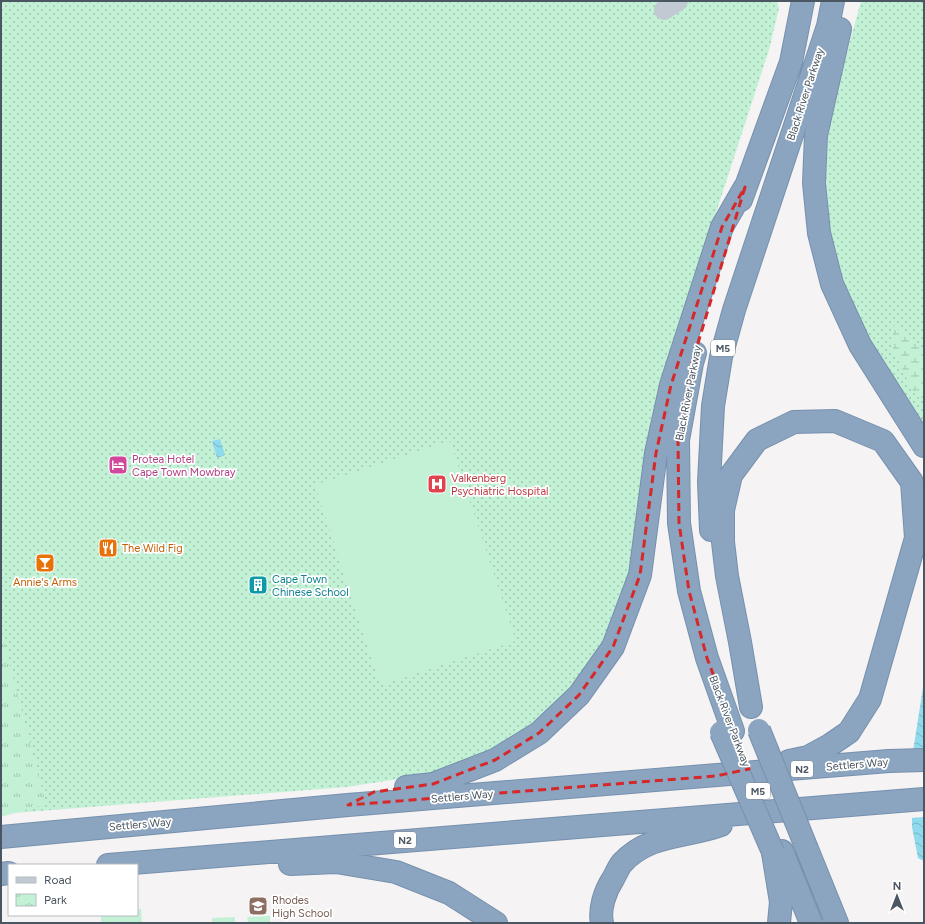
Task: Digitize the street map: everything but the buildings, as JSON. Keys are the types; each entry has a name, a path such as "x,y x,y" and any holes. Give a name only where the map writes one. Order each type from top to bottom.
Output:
{"highway":[{"name":"Black River Parkway","path":"804,1 791,62 745,187 692,363 678,440 679,524 689,591 727,731 777,851 811,923"},
{"name":"Black River Parkway","path":"833,1 828,26 734,310 721,357 714,406 709,482 713,557 726,630 750,707 837,923"},
{"path":"847,1 816,135 814,183 819,232 832,284 860,345 924,446"},
{"path":"348,805 374,792 433,784 495,760 539,733 579,695 613,648 640,575 656,453 671,385 722,227 745,187"},
{"path":"716,776 808,757 830,745 848,732 870,699 916,538 912,482 884,441 835,421 794,422 757,440 731,475 723,510 723,542 727,576 740,642 750,707"},
{"name":"Settlers Way","path":"1,837 348,805 889,761 924,760"},
{"name":"N2","path":"121,864 924,799"},
{"path":"602,923 601,916 607,889 622,864 645,845 671,836 705,830 752,813"},
{"path":"777,851 781,902 779,923"},
{"path":"174,860 277,865 336,862 396,872 449,894 496,923"}],"highlighted area":[{"path":"745,187 692,363 678,440 679,523 689,591 707,658 749,769 716,776 348,805 374,792 433,784 495,760 539,733 579,695 613,647 640,575 656,453 671,385 722,227"}],"green space":[{"name":"Valkenberg Psychiatric Hospital","path":"1,1 777,1 779,8 769,50 669,357 629,574 619,609 609,634 567,693 528,729 472,760 441,771 412,777 346,787 1,814"},
{"path":"861,1 924,1 924,428 874,352 841,280 830,239 826,177 828,135 836,93"},
{"path":"893,325 915,344 924,349 924,402 914,393 893,350"},
{"path":"450,441 516,641 380,685 315,485"},
{"path":"1,630 46,804 1,817"},
{"path":"138,909 141,909 142,923 101,923 101,916 138,916"},
{"path":"270,916 270,923 248,923 247,917"},
{"path":"235,917 235,923 212,923 212,918"}],"water":[{"path":"220,439 225,455 217,458 212,441"},
{"path":"924,681 924,861 918,858 912,827 912,758"}],"pier":[{"path":"924,750 924,817 910,818 910,758"}],"place":[{"name":"Protea Hotel Cape Town Mowbray","path":"118,465"},
{"name":"Valkenberg Psychiatric Hospital","path":"437,484"},
{"name":"The Wild Fig","path":"108,548"},
{"name":"Annie's Arms","path":"45,563"},
{"name":"Cape Town Chinese School","path":"258,585"},
{"name":"Rhodes High School","path":"258,906"}]}
